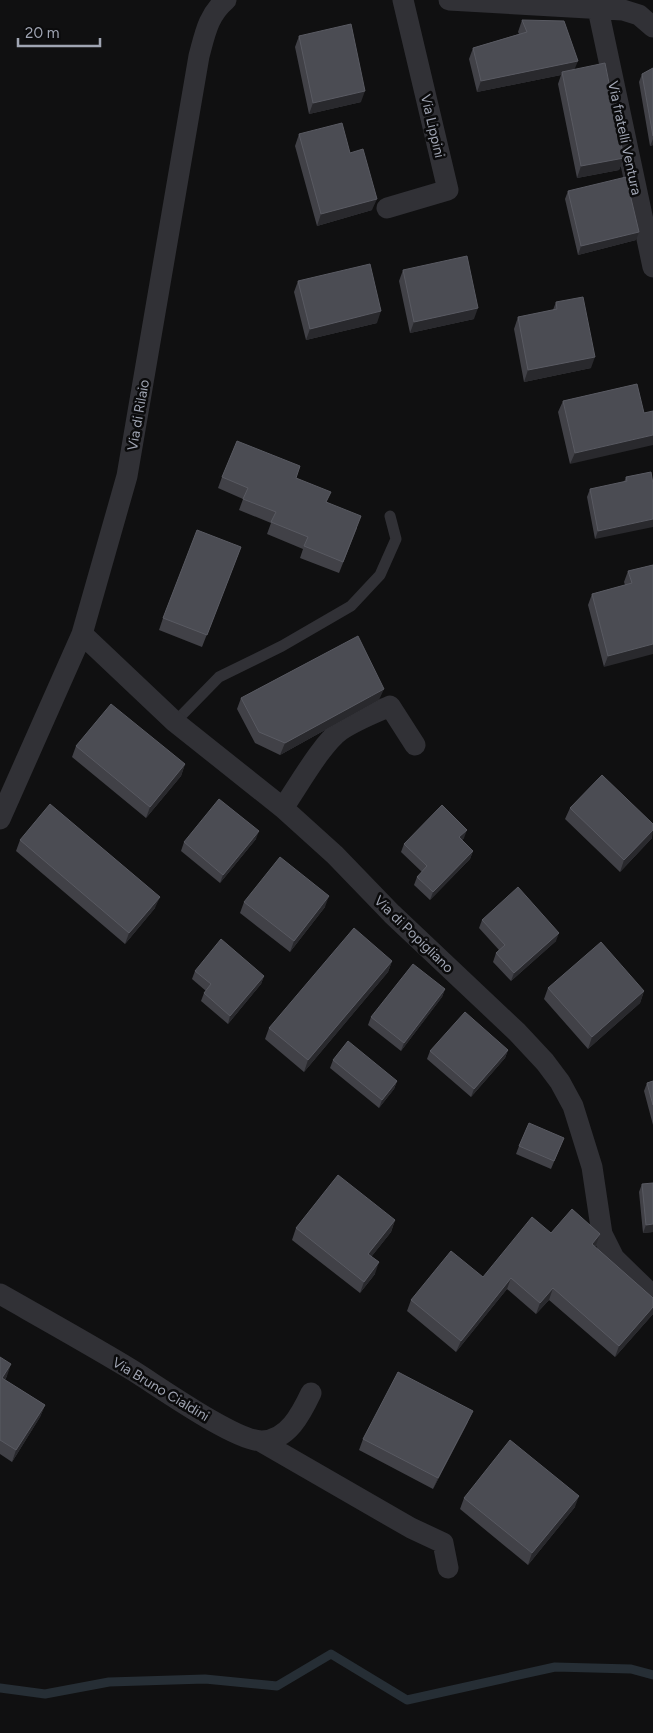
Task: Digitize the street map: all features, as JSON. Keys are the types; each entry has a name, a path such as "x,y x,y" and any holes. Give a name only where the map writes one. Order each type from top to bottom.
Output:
{"street":[{"name":"Via di Rilaio","path":"0,819 82,634 128,476 199,56 214,11 226,0"},
{"name":"Via Lippini","path":"387,208 448,190 403,0"},
{"path":"450,0 623,10 639,15 653,27"},
{"name":"Via fratelli Ventura","path":"598,9 653,267"},
{"name":"Via di Popigliano","path":"82,634 175,722 282,808 335,855 392,914 517,1032 545,1062 560,1082 573,1106 592,1167 602,1234 614,1258 653,1296"},
{"path":"282,808 330,740 341,730 390,706 415,745"},
{"name":"Via Bruno Cialdini","path":"0,1294 243,1437 260,1441 403,1524 443,1543 448,1568"},
{"path":"260,1441 275,1439 286,1431 300,1415 311,1393"}],"lane":[{"path":"175,722 219,677 282,646 351,606 380,575 396,539 390,516"}],"building":[{"path":"522,20 564,21 578,61 481,81 473,48 527,32"},
{"path":"351,24 365,91 313,103 299,36"},
{"path":"605,63 624,158 581,166 562,72"},
{"path":"653,68 653,136 642,74"},
{"path":"342,123 350,153 363,149 377,199 321,214 299,134"},
{"path":"626,177 639,232 581,246 568,191"},
{"path":"467,256 478,308 414,322 403,270"},
{"path":"370,264 381,311 310,329 298,281"},
{"path":"583,297 595,357 528,370 518,317 557,309 556,302"},
{"path":"637,384 644,413 653,411 653,435 575,453 563,401"},
{"path":"237,441 300,466 296,478 331,492 326,502 361,516 343,562 304,546 308,537 271,522 276,512 243,499 248,488 222,477"},
{"path":"651,472 653,519 598,531 590,489 627,481 626,477"},
{"path":"197,530 241,547 207,635 163,618"},
{"path":"653,565 653,644 608,656 592,594 632,583 628,571"},
{"path":"358,636 384,689 285,743 259,732 241,698"},
{"path":"111,704 185,764 150,807 76,746"},
{"path":"602,775 653,824 653,830 624,860 570,808"},
{"path":"219,799 259,831 223,875 184,842"},
{"path":"50,804 160,897 129,933 20,840"},
{"path":"442,805 467,830 459,837 473,851 433,892 417,877 427,866 404,844"},
{"path":"280,857 329,896 294,941 244,902"},
{"path":"518,887 559,933 514,973 496,953 505,945 482,920"},
{"path":"354,928 392,961 308,1060 269,1028"},
{"path":"221,939 264,976 230,1016 204,993 211,984 195,971"},
{"path":"601,942 644,991 592,1037 548,988"},
{"path":"413,964 445,989 404,1043 371,1017"},
{"path":"465,1012 508,1050 474,1089 430,1051"},
{"path":"348,1041 397,1081 382,1100 333,1060"},
{"path":"653,1081 653,1105 647,1083"},
{"path":"529,1123 564,1138 554,1161 519,1146"},
{"path":"338,1175 395,1220 368,1254 379,1262 364,1282 296,1228"},
{"path":"653,1183 653,1224 646,1225 642,1184"},
{"path":"572,1209 600,1234 592,1244 653,1298 653,1307 619,1346 553,1288 540,1303 511,1278 461,1341 411,1300 451,1251 483,1277 532,1217 551,1233"},
{"path":"0,1357 11,1364 2,1378 45,1405 16,1450 0,1440"},
{"path":"398,1372 473,1411 438,1478 363,1439"},
{"path":"510,1440 579,1496 532,1553 464,1498"}],"waterway":[{"path":"0,1688 45,1694 109,1682 205,1679 277,1686 331,1654 407,1700 555,1667 631,1669 653,1675"}]}
